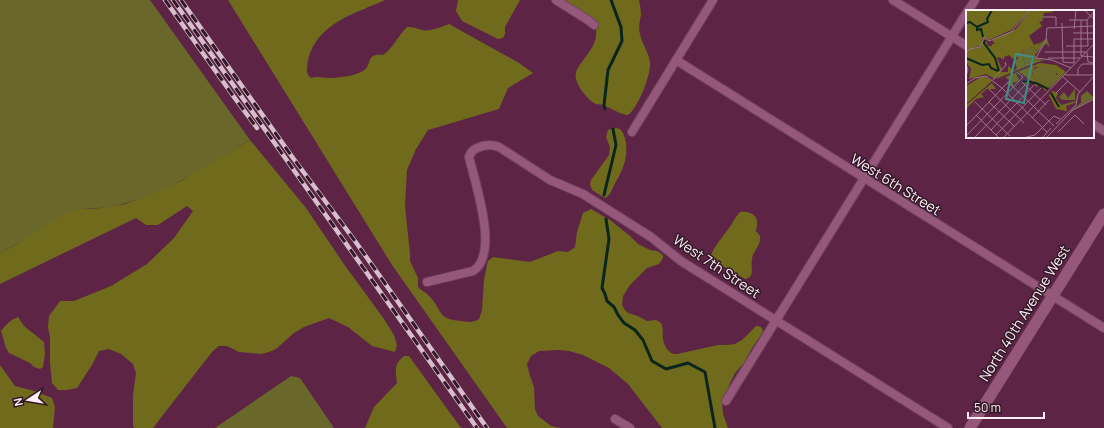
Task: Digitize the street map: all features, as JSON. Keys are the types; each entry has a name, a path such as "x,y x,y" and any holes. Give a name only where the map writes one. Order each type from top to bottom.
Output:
{"street":[{"path":"556,0 594,25"},
{"path":"632,132 713,0"},
{"path":"893,0 966,45"},
{"path":"968,10 975,0"},
{"path":"726,401 966,14"},
{"name":"West 6th Street","path":"676,60 1104,328"},
{"path":"1094,125 1104,131"},
{"name":"West 7th Street","path":"427,282 473,271 478,267 484,254 484,216 469,157 471,152 483,146 493,145 550,180 583,194 651,237 681,261 948,428"},
{"name":"North 40th Avenue West","path":"970,428 1104,214"},
{"path":"615,419 630,428"}],"shaded area":[{"path":"0,0 150,0 250,140 190,176 148,196 104,208 80,209 0,253"},
{"path":"228,0 385,0 344,18 321,35 311,51 308,61 307,72 311,78 337,78 359,73 366,69 371,58 377,55 383,55 387,52 407,27 427,30 449,24 519,63 533,73 508,88 499,109 428,130 416,149 407,170 405,206 410,261 418,278 418,287 429,296 444,316 453,320 473,322 479,319 482,310 484,280 488,261 493,257 530,262 558,251 568,252 575,247 577,232 583,213 591,209 610,220 638,244 650,250 657,251 663,255 663,258 659,264 647,268 630,285 623,296 622,305 628,313 647,321 656,320 661,323 664,342 669,352 677,354 718,345 735,344 742,340 756,326 762,328 763,331 761,335 744,363 735,373 722,403 723,414 728,428 662,428 628,384 609,368 583,355 559,350 539,351 531,356 527,364 534,387 535,409 538,416 551,426 561,428 507,428 392,265"},
{"path":"458,0 520,0 505,27 505,34 503,38 498,39 462,21 456,11"},
{"path":"559,0 639,0 641,15 639,32 647,52 650,68 640,99 628,115 592,102 579,85 576,72 594,44 596,35 595,23"},
{"path":"616,128 620,129 624,136 626,143 626,154 620,175 611,193 605,198 592,190 590,184 591,180 609,155 610,147 606,137 608,130"},
{"path":"250,140 306,208 384,319 394,335 397,345 395,352 372,346 348,327 329,318 304,327 294,333 276,349 269,352 261,354 239,352 227,346 219,346 213,351 153,428 134,428 133,395 136,373 133,364 121,354 109,349 99,351 77,388 58,390 52,383 50,338 48,327 49,316 60,301 74,301 111,286 147,264 174,238 193,211 187,206 158,225 146,225 136,218 0,284 0,253 57,218 80,209 93,209 125,204 179,182"},
{"path":"740,212 748,212 755,216 757,222 756,231 760,236 759,244 752,257 752,274 745,279 710,258 716,246"},
{"path":"18,317 24,326 44,342 45,354 43,367 40,369 9,353 6,348 1,331 10,321"},
{"path":"404,356 409,356 461,428 365,428 374,407 397,383 397,365 400,359"},
{"path":"0,365 15,386 52,398 55,407 53,428 0,428"},
{"path":"291,376 300,378 334,428 215,428"}],"waterway":[{"path":"605,109 604,105 608,70 622,41 621,27 611,0"},
{"path":"604,195 616,145 613,129"},
{"path":"606,219 609,239 602,288 607,301 614,307 624,323 635,330 643,340 652,361 666,369 688,363 705,372 715,428"}],"railway":[{"path":"165,0 257,128"},
{"path":"173,0 477,428"},
{"path":"181,0 293,158 355,241 487,428"}]}
